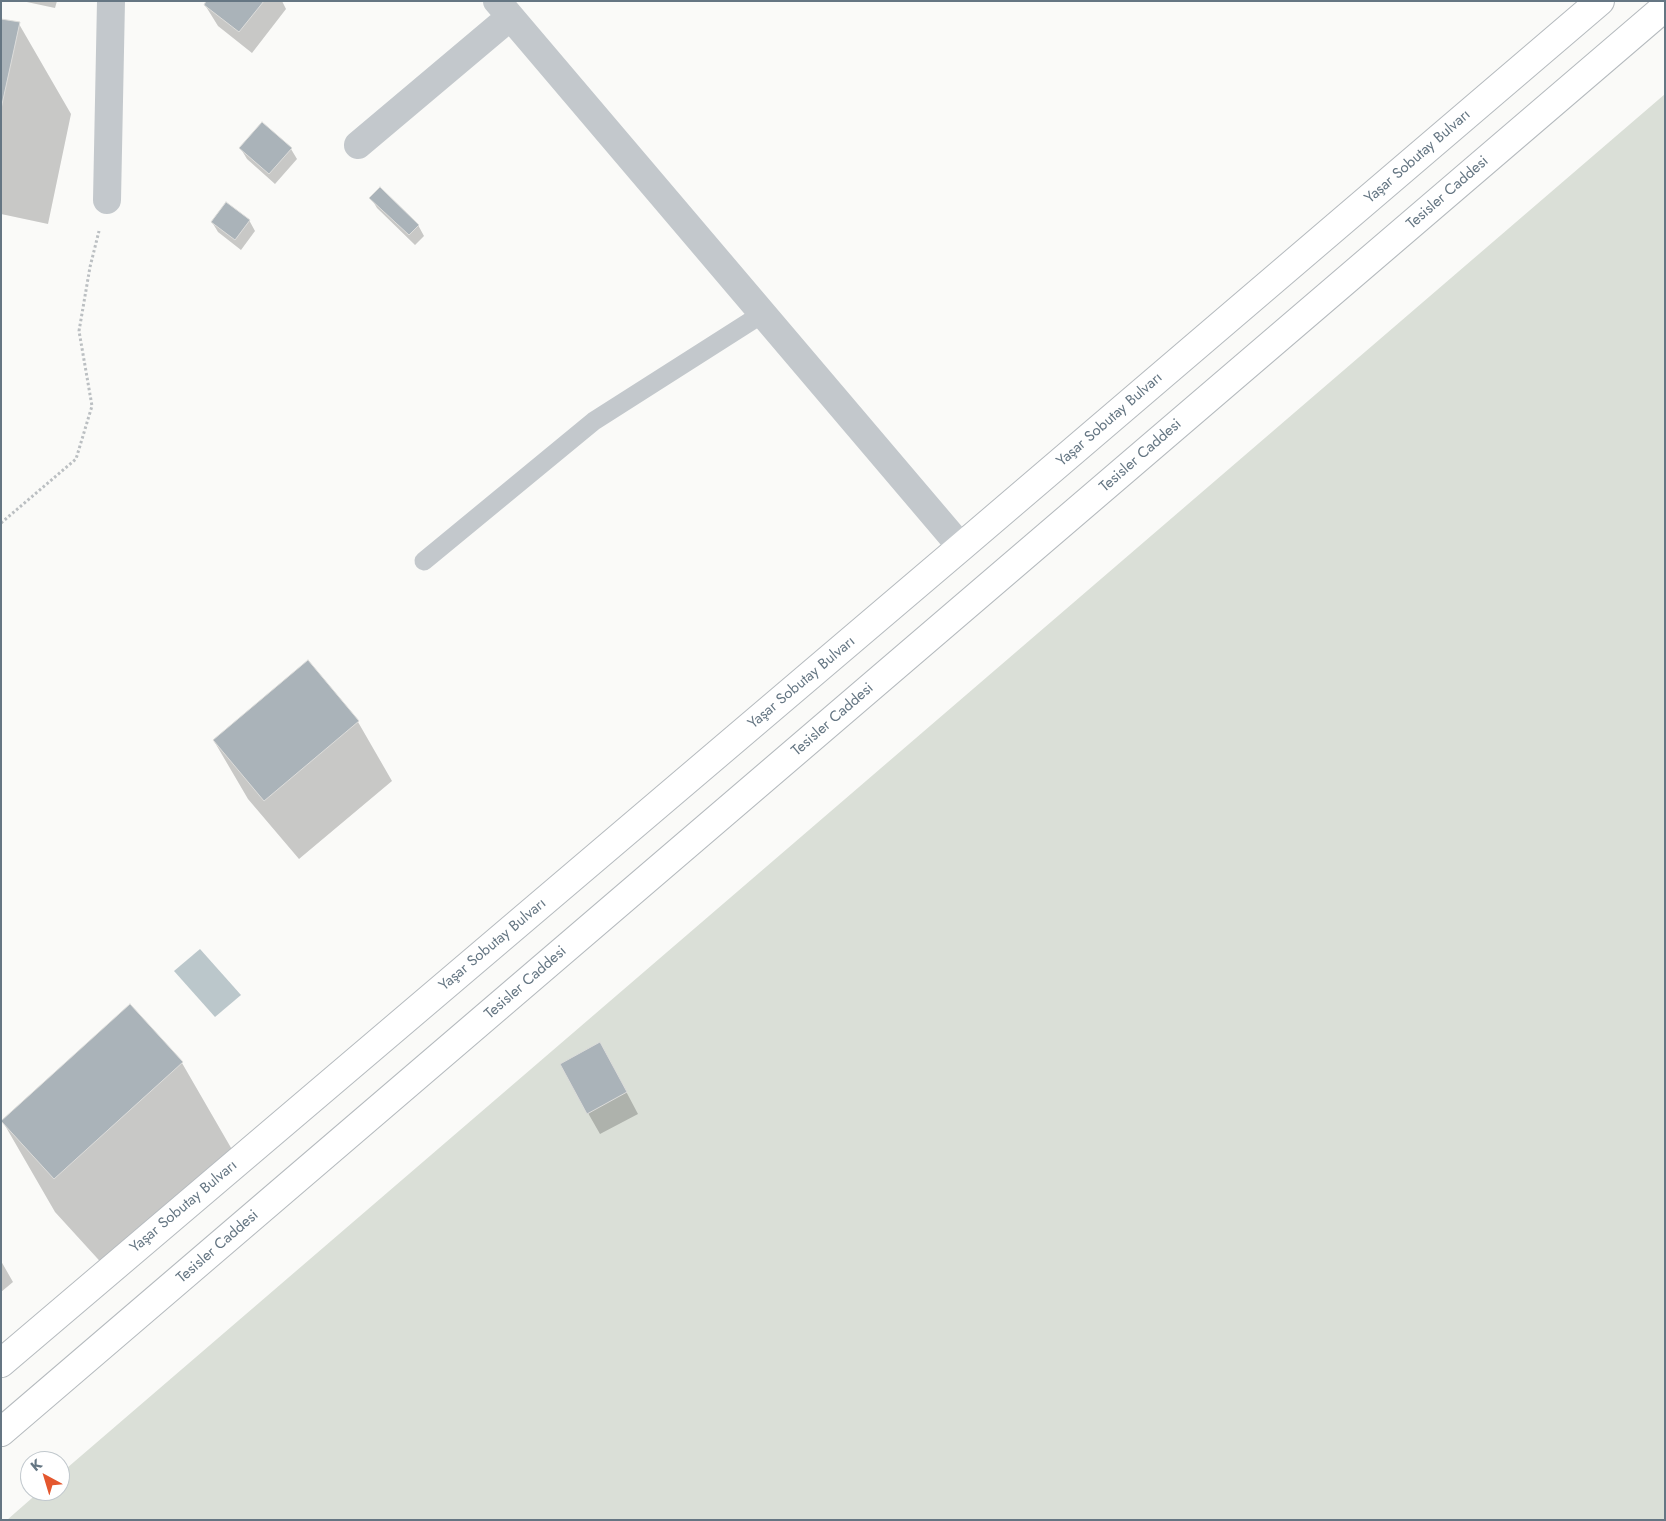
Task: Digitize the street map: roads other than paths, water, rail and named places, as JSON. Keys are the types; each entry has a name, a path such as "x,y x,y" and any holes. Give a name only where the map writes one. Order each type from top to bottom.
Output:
{"main road":[{"name":"Yaşar Sobutay Bulvarı","path":"1,1363 1600,1"},
{"name":"Tesisler Caddesi","path":"1,1432 1665,7"}],"street":[{"path":"107,200 111,1"},
{"path":"358,145 503,9 961,547"}],"lane":[{"path":"424,561 594,421 762,314"}]}
